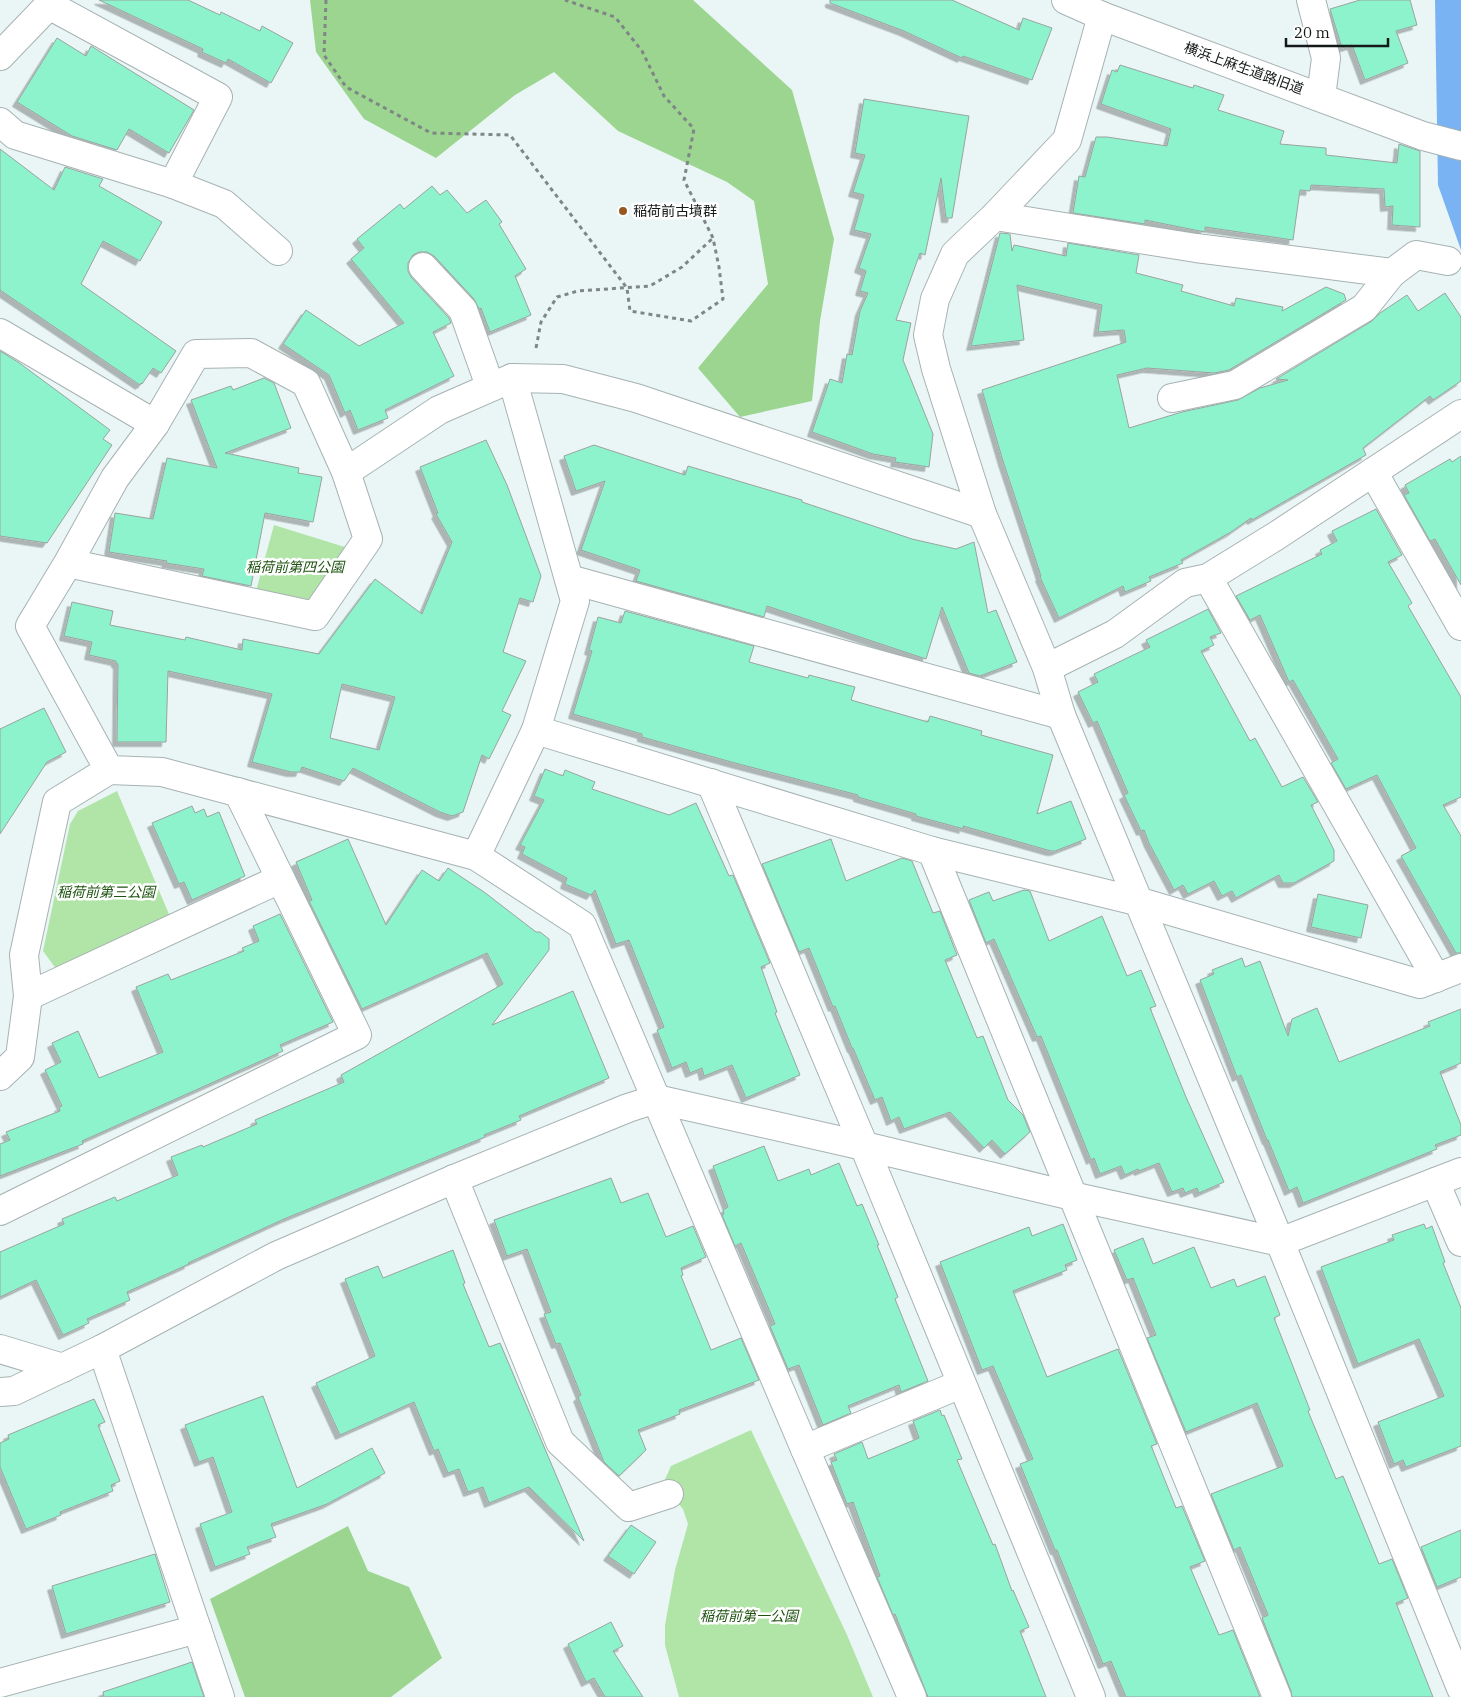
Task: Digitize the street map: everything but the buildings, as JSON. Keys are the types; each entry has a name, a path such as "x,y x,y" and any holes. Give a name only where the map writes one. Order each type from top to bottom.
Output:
{"street":[{"name":"横浜上麻生道路旧道","path":"1066,0 1102,16 1422,136 1461,146"},
{"path":"1311,0 1326,58 1321,97"},
{"path":"0,56 49,5 218,97 173,184"},
{"path":"1102,16 1067,140 995,216 955,254 935,299 928,335 936,370 982,514 1047,668 1061,716 1280,1242 1461,1688"},
{"path":"0,122 15,134 173,184 224,204 278,251"},
{"path":"995,216 1196,248 1392,273"},
{"path":"1172,398 1235,384 1364,308 1392,273 1416,255 1448,261"},
{"path":"423,268 463,310 512,380 575,601 536,730 476,856"},
{"path":"0,333 155,424"},
{"path":"68,563 315,616 368,539 346,472 306,383 251,354 196,354 155,424 115,478 68,563 30,626 109,770"},
{"path":"346,472 439,410 512,380 563,379 636,398 982,514"},
{"path":"1047,668 1115,634 1185,583 1208,578 1461,414"},
{"path":"1373,472 1461,626"},
{"path":"1208,578 1436,978"},
{"path":"568,579 1061,716"},
{"path":"536,730 932,851 1140,902 1420,984 1461,968"},
{"path":"0,1076 20,1057 28,996 24,955 57,802 109,770 162,772 476,856 582,925 804,1449 912,1697"},
{"path":"711,783 864,1146 1091,1697"},
{"path":"0,1211 357,1035 238,792"},
{"path":"932,851 1277,1697"},
{"path":"28,996 280,879"},
{"path":"0,1392 14,1391 102,1349 276,1256 454,1179 628,1108 656,1099 1072,1196 1280,1242 1461,1172"},
{"path":"454,1179 560,1442 629,1507 669,1494"},
{"path":"1435,1182 1461,1242"},
{"path":"0,1349 63,1368"},
{"path":"102,1349 220,1697"},
{"path":"804,1449 961,1384"},
{"path":"0,1683 197,1629"}],"path":[{"path":"326,0 324,55 346,87 431,133 510,135 627,288 630,311 691,320 723,299 713,238 684,180 694,129 664,96 642,51 616,16 565,0"},
{"path":"512,380 534,356 541,322 557,297 578,291 650,286 682,267 713,238"}],"green space":[{"path":"310,0 693,0 792,90 834,239 820,321 812,401 740,417 698,368 768,284 754,201 727,182 618,131 554,72 515,95 436,158 364,119 316,52"},
{"name":"稲荷前第四公園","path":"274,525 348,548 309,601 256,591"},
{"name":"稲荷前第三公園","path":"117,791 171,919 57,970 43,951 70,824 78,811"},
{"name":"稲荷前第一公園","path":"751,1430 847,1635 873,1697 679,1697 665,1645 665,1625 675,1570 688,1524 683,1509 662,1486 671,1466"},
{"path":"348,1526 368,1571 409,1587 442,1658 391,1697 245,1697 210,1599"}],"water":[{"path":"1435,0 1461,0 1461,250 1438,185"}],"place":[{"name":"稲荷前古墳群","path":"623,211"}]}
